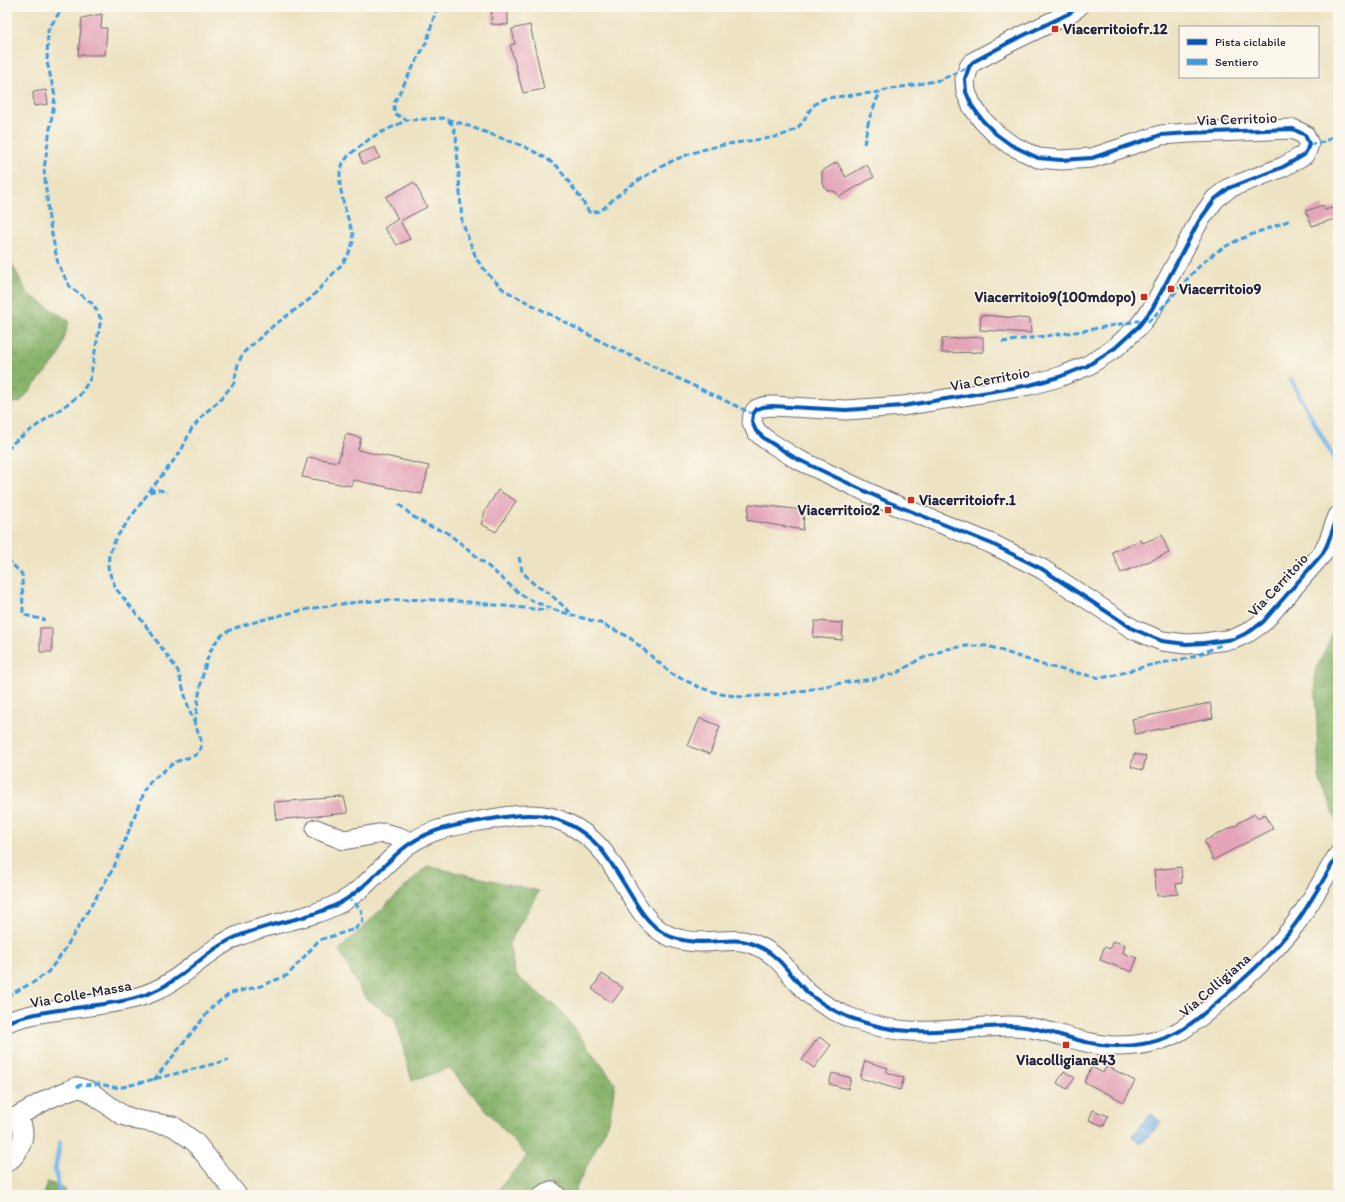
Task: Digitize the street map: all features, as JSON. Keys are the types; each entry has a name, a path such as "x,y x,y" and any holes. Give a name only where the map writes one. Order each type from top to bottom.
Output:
{"street":[{"name":"Via Cerritoio","path":"1078,7 1068,14 973,62 969,67 965,80 966,92 972,106 992,130 1010,145 1038,158 1062,160 1092,158 1161,135 1190,132 1250,132 1293,129 1305,135 1309,144 1304,155 1294,162 1229,188 1215,199 1199,220 1152,309 1139,326 1115,348 1087,366 1059,377 1030,385 903,406 846,410 763,406 757,409 753,414 752,422 756,431 765,439 795,458 888,502 992,544 1042,569 1133,629 1162,641 1186,644 1204,643 1234,639 1249,632 1263,622 1319,558 1328,545 1338,516"},
{"name":"Via Colle-Massa","path":"7,1022 44,1012 128,1001 160,989 222,944 236,937 257,929 324,911 343,901 360,890 410,842 423,835 438,829 455,825 509,816 532,815 550,817 570,824 600,848 641,911 658,929 669,937 704,942 740,940 755,944 770,952 809,993 830,1008 850,1018 879,1026 908,1031 963,1029"},
{"path":"316,829 344,840 383,833 399,837 410,842"},
{"name":"Via Colligiana","path":"963,1029 1015,1026 1033,1028 1104,1046 1121,1046 1161,1040 1176,1033 1195,1021 1238,984 1280,942 1295,925 1338,854"},
{"path":"11,1117 77,1087 89,1091 122,1115 136,1120 173,1126 195,1142 237,1195"},
{"path":"7,1162 18,1150 24,1133 23,1126 20,1121 11,1117"},
{"path":"543,1195 551,1192 556,1195"}],"green space":[{"path":"7,255 28,294 69,321 59,356 20,402 7,404"},
{"path":"1338,622 1338,824 1319,778 1315,672"},
{"path":"427,866 539,891 509,943 515,975 561,1011 615,1083 609,1122 576,1188 576,1195 494,1195 527,1156 449,1068 412,1081 395,1018 365,998 339,950"},
{"path":"47,1182 64,1188 67,1195 43,1195"}],"water":[{"path":"1151,1114 1161,1122 1141,1144 1132,1136"}],"building":[{"path":"492,7 508,7 508,25 491,24"},
{"path":"102,14 101,28 107,28 105,55 78,55 82,18"},
{"path":"530,25 544,89 523,93 510,45 515,44 512,29"},
{"path":"46,90 48,104 34,106 33,92"},
{"path":"375,147 380,158 363,164 359,154"},
{"path":"837,162 846,177 867,165 874,177 839,197 836,192 827,190 822,183 822,171"},
{"path":"414,182 427,207 400,221 410,239 397,245 384,228 398,219 386,197"},
{"path":"1323,205 1325,210 1338,206 1338,218 1312,226 1306,211"},
{"path":"981,315 1030,319 1031,333 980,330"},
{"path":"983,337 983,352 942,353 942,339"},
{"path":"346,434 361,438 358,450 429,466 422,494 353,480 351,486 302,477 308,457 338,462"},
{"path":"498,490 516,501 496,532 481,524 485,511"},
{"path":"749,504 804,510 803,530 747,520"},
{"path":"1162,535 1169,553 1121,573 1112,552 1141,540 1143,543"},
{"path":"815,621 843,623 842,640 813,637"},
{"path":"40,628 52,628 52,652 40,652"},
{"path":"1210,703 1213,718 1135,734 1132,719"},
{"path":"700,718 720,726 710,754 688,746"},
{"path":"1134,754 1146,756 1143,770 1131,767"},
{"path":"344,797 348,813 276,820 274,802"},
{"path":"1255,814 1257,818 1265,814 1273,829 1213,860 1204,841 1239,824 1238,823"},
{"path":"1181,867 1182,883 1176,884 1178,894 1157,896 1154,870"},
{"path":"1113,941 1125,945 1123,953 1137,958 1132,972 1100,960 1104,947 1110,949"},
{"path":"602,974 623,988 612,1003 592,989"},
{"path":"819,1037 831,1045 814,1068 802,1060"},
{"path":"865,1061 888,1068 886,1072 904,1078 900,1090 860,1078"},
{"path":"1107,1066 1135,1081 1124,1102 1084,1082 1092,1067 1103,1073"},
{"path":"1064,1071 1075,1078 1067,1089 1057,1083"},
{"path":"832,1073 851,1078 848,1089 829,1084"},
{"path":"1093,1110 1108,1116 1104,1126 1089,1120"}],"waterway":[{"path":"1291,380 1338,466"},
{"path":"60,1142 55,1170 60,1195"}],"marked path":[{"path":"7,450 14,442 80,395 90,379 101,319 93,304 70,287 58,264 49,219 44,169 55,96 47,62 48,30 63,7"},
{"path":"437,7 427,41 395,101 395,114 407,120 443,118 523,146 541,155 557,166 589,212 601,210 621,193 640,180 681,157 716,146 786,134 797,128 814,105 826,98 880,92 940,80 969,67"},
{"path":"519,13 520,7"},
{"path":"864,144 869,119 880,92"},
{"path":"7,996 34,982 48,972 62,954 113,869 144,791 151,781 175,762 196,755 201,748 201,740 189,709 178,671 144,623 117,590 111,577 108,567 109,555 116,538 181,451 191,430 234,383 238,364 243,353 273,326 310,299 343,263 353,242 353,234 344,206 340,186 340,172 343,163 349,155 372,137 407,120"},
{"path":"448,121 452,124 456,135 462,222 477,260 504,290 608,345 753,414"},
{"path":"1309,144 1325,141 1331,138 1338,131"},
{"path":"1148,322 1183,283 1214,254 1224,247 1245,237 1290,220"},
{"path":"1002,342 1082,331 1143,320"},
{"path":"149,492 159,490 167,492"},
{"path":"399,504 412,516 429,526 446,532 523,596 555,610 600,623 629,637 672,674 701,688 721,694 742,697 775,695 841,683 873,679 897,673 918,660 947,649 966,646 988,646 1046,666 1100,678 1146,666 1193,657 1223,644"},
{"path":"519,557 522,571 528,578 535,585 549,593 572,614"},
{"path":"7,559 22,574 24,615 45,620"},
{"path":"195,723 202,677 209,654 214,644 220,637 240,626 313,608 339,604 391,600 443,600 547,610"},
{"path":"154,1080 213,1006 231,993 261,986 288,975 319,940 355,929 363,921 361,909 348,898"},
{"path":"77,1087 80,1085 99,1084 119,1088 229,1060"}],"cycle path":[{"path":"1078,7 1068,14 973,62 969,67 965,79 966,92 972,106 983,121 996,134 1011,145 1038,158 1061,160 1092,158 1161,135 1293,129 1305,135 1309,144 1304,155 1283,167 1229,188 1215,199 1199,221 1152,309 1139,326 1115,348 1087,366 1059,377 1030,385 903,406 846,410 772,406 763,407 757,409 753,414 752,422 756,431 765,439 795,458 888,502 992,544 1042,569 1133,629 1162,641 1186,644 1204,643 1234,639 1249,632 1263,622 1323,553 1338,516"},
{"path":"7,1022 45,1012 122,1001 150,993 179,977 216,948 236,937 328,909 349,898 399,852 409,844 429,833 473,822 526,815 551,817 560,820 578,829 593,841 611,862 645,916 659,930 680,940 704,942 739,941 757,945 776,958 813,997 848,1017 878,1026 901,1030 934,1031 1010,1026 1037,1029 1103,1045 1117,1046 1148,1043 1171,1035 1195,1021 1268,956 1299,919 1338,855"}],"place":[{"name":"Viacerritoiofr.12","path":"1055,29"},
{"name":"Viacerritoio9","path":"1171,289"},
{"name":"Viacerritoio9(100mdopo)","path":"1144,297"},
{"name":"Viacerritoiofr.1","path":"911,500"},
{"name":"Viacerritoio2","path":"888,510"},
{"name":"Viacolligiana43","path":"1066,1045"}]}
